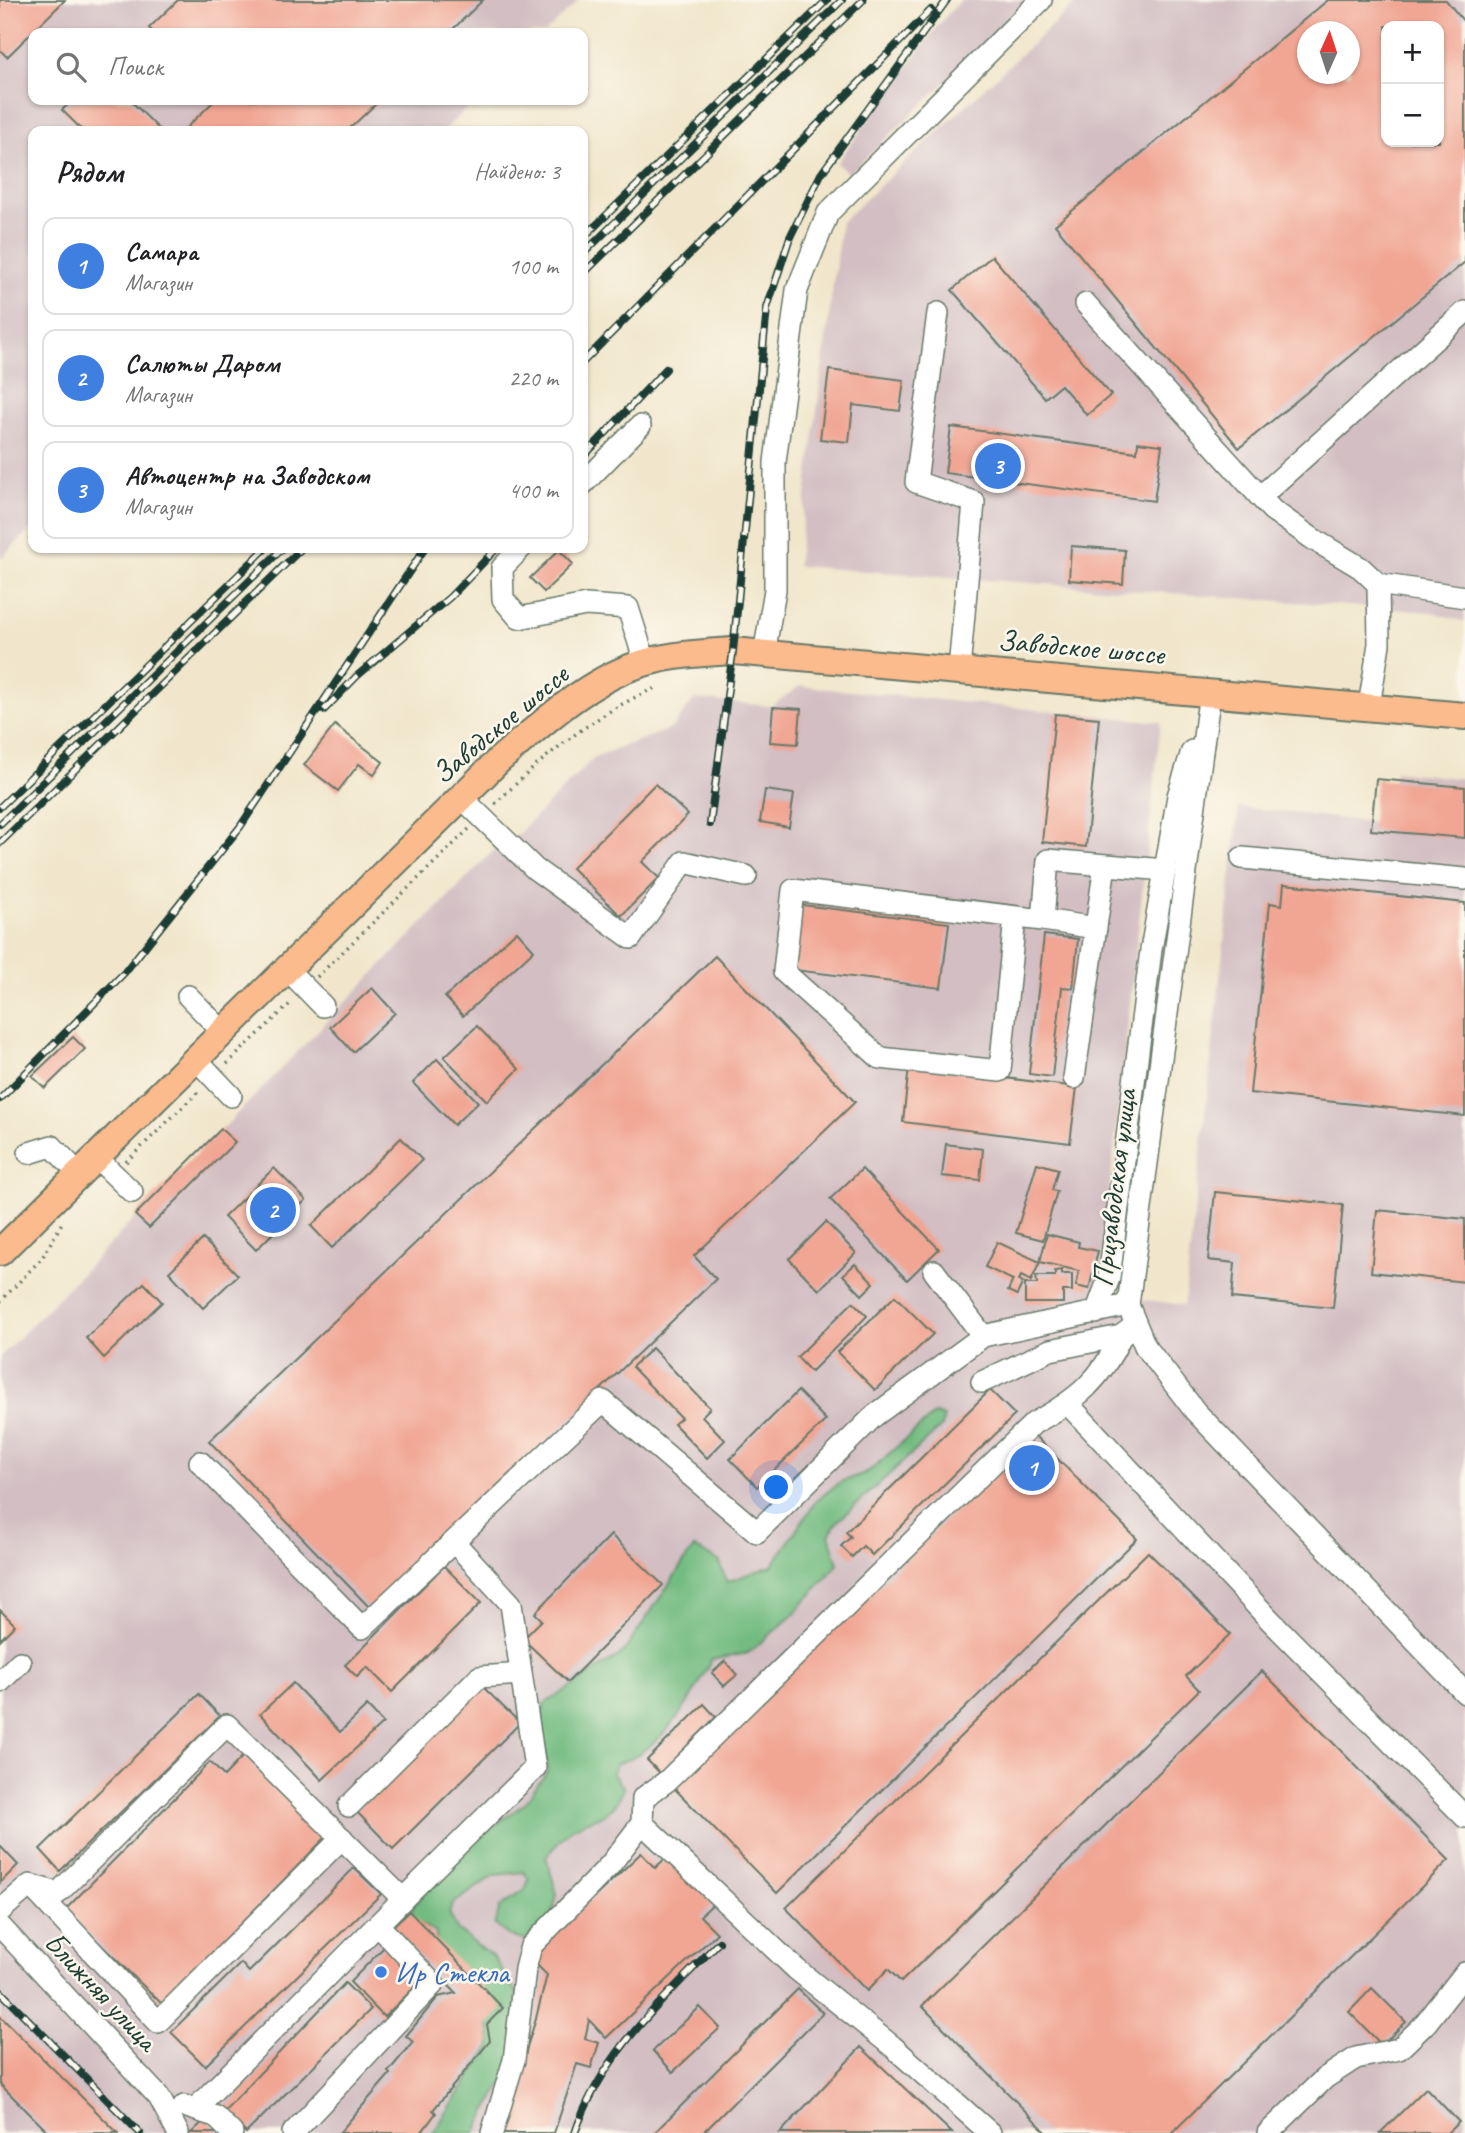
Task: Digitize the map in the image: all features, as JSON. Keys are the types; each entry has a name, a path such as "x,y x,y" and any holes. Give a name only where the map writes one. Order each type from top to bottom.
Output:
{"main road":[{"name":"Заводское шоссе","path":"0,1252 462,797 560,709 608,678 645,662 678,655 733,651 1465,716"}],"street":[{"path":"764,654 775,590 775,462 797,290 828,213 1041,0"},
{"path":"1086,304 1260,497 1313,539 1361,568 1378,584 1465,597"},
{"path":"1260,497 1465,312"},
{"path":"938,313 916,482 974,502 958,670"},
{"path":"588,479 640,425"},
{"path":"516,553 502,568 503,599 519,618 586,605 628,608 645,662"},
{"path":"1369,706 1378,644 1378,584"},
{"path":"1096,1313 1109,1278 1151,950 1178,796 1210,692"},
{"name":"Призаводская улица","path":"1210,692 1128,1305 1129,1331 1145,1346 1195,1411 1465,1693"},
{"path":"462,797 503,841 535,869 631,938 684,862 746,876"},
{"path":"1242,858 1465,879"},
{"path":"1043,920 1048,860 1165,870"},
{"path":"1074,1078 1105,865"},
{"path":"1015,917 1000,1071 880,1058 784,972 793,890 1043,920 1096,929"},
{"path":"287,969 323,1006"},
{"path":"188,996 223,1032"},
{"path":"196,1059 231,1096"},
{"path":"29,1153 52,1146 132,1192"},
{"path":"934,1271 983,1336"},
{"path":"200,1462 362,1628 603,1401 757,1532 874,1416 983,1336 1128,1305"},
{"path":"982,1382 1050,1350 1129,1331"},
{"path":"492,2133 514,2060 525,1969 531,1946 610,1865 642,1823 643,1798 667,1781 1034,1423 1069,1404 1108,1365 1129,1331"},
{"path":"1069,1404 1270,1620 1465,1817"},
{"path":"195,2109 535,1768 511,1604 454,1542"},
{"path":"0,1682 20,1662"},
{"path":"349,1806 479,1677 521,1674"},
{"path":"30,1885 58,1892 227,1725 403,1899"},
{"path":"642,1823 796,1969 891,2046 990,2133"},
{"path":"30,1885 158,2022 342,1838"},
{"path":"0,1911 30,1885"},
{"path":"292,2133 433,1984 378,1925"},
{"name":"Ближняя улица","path":"0,1926 159,2097"},
{"path":"1269,2133 1325,2078 1356,2058 1399,2049 1426,2023 1465,1973"},
{"path":"159,2097 215,2116 232,2133"},
{"path":"159,2097 178,2133"}],"shaded area":[{"path":"0,0 579,0 550,28 28,28 28,105 471,105 448,126 28,126 28,532 0,559"},
{"path":"961,0 1032,0 849,174 837,163 939,24"},
{"path":"1079,0 1465,0 1465,622 1432,612 797,566 841,222"},
{"path":"800,686 1161,722 1098,1294 1184,1305 1239,807 1389,824 1395,771 1465,779 1465,2133 0,2133 0,1357 507,837 514,838 595,757 672,728 694,699 771,706"}],"green space":[{"path":"935,1414 944,1417 941,1427 837,1522 829,1535 838,1564 793,1615 748,1653 711,1660 674,1722 648,1747 616,1764 612,1773 624,1788 613,1807 603,1815 569,1831 546,1857 557,1894 550,1924 527,1941 509,1936 495,1925 500,1907 525,1889 529,1880 524,1872 495,1875 454,1903 449,1912 457,1930 493,1957 517,1992 514,2062 475,2133 433,2133 491,2046 488,2018 437,1969 436,1933 410,1917 413,1907 451,1858 525,1803 548,1770 540,1723 544,1704 623,1653 694,1547 720,1562 726,1582 772,1566 816,1501 840,1482 868,1472"}],"building":[{"path":"0,0 65,0 37,28 28,28 28,36 7,57 0,50"},
{"path":"178,0 483,0 454,28 149,28"},
{"path":"1328,0 1446,0 1465,23 1465,262 1239,448 1055,225 1297,26 1297,84 1360,84 1360,21 1303,21"},
{"path":"68,105 135,105 156,126 78,126 62,110"},
{"path":"210,105 375,105 352,126 188,126"},
{"path":"992,256 1111,395 1087,415 1061,385 1045,398 952,290"},
{"path":"829,370 904,380 900,411 853,405 849,442 820,439"},
{"path":"951,427 1137,452 1138,442 1162,445 1154,501 945,473"},
{"path":"1071,546 1125,550 1123,584 1069,580"},
{"path":"556,553 562,553 573,564 544,592 530,578"},
{"path":"773,707 801,709 798,744 770,742"},
{"path":"1055,714 1099,718 1086,847 1042,842"},
{"path":"335,725 383,762 374,775 359,764 338,791 304,765"},
{"path":"1376,779 1465,787 1465,838 1371,830"},
{"path":"655,784 688,815 642,862 659,878 621,916 572,868"},
{"path":"765,790 794,794 789,827 760,822"},
{"path":"1284,884 1465,903 1465,1116 1250,1093 1270,903 1282,905"},
{"path":"802,905 949,923 941,988 794,970"},
{"path":"517,931 534,950 463,1016 445,997"},
{"path":"1044,935 1078,939 1073,988 1062,987 1052,1077 1029,1074"},
{"path":"715,956 855,1102 694,1256 716,1279 371,1609 209,1441"},
{"path":"372,988 395,1013 353,1052 330,1027"},
{"path":"477,1026 519,1069 487,1101 444,1057"},
{"path":"73,1037 85,1049 45,1088 32,1076"},
{"path":"437,1059 478,1102 454,1125 413,1083"},
{"path":"909,1066 1077,1087 1070,1143 903,1122"},
{"path":"221,1129 235,1142 149,1228 135,1215"},
{"path":"401,1138 422,1160 332,1248 311,1226"},
{"path":"946,1144 983,1149 980,1180 942,1176"},
{"path":"1037,1163 1058,1169 1052,1190 1057,1191 1043,1240 1016,1233"},
{"path":"274,1168 306,1200 256,1250 224,1217"},
{"path":"862,1169 939,1249 907,1280 830,1199"},
{"path":"1215,1192 1343,1205 1333,1308 1232,1298 1235,1263 1208,1260"},
{"path":"1377,1210 1465,1219 1465,1282 1371,1272"},
{"path":"826,1222 856,1253 819,1290 789,1259"},
{"path":"1047,1234 1079,1242 1078,1247 1098,1251 1089,1289 1076,1286 1079,1271 1040,1262"},
{"path":"203,1239 238,1275 203,1308 169,1272"},
{"path":"997,1242 1040,1262 1031,1281 1021,1276 1019,1280 1023,1282 1017,1295 1008,1291 1013,1280 985,1267"},
{"path":"855,1264 874,1283 862,1295 843,1275"},
{"path":"1062,1270 1062,1274 1072,1274 1072,1291 1063,1291 1063,1303 1025,1303 1025,1284 1037,1284 1036,1276 1055,1276 1055,1271"},
{"path":"144,1283 162,1302 104,1358 86,1338"},
{"path":"895,1296 933,1334 875,1390 837,1352"},
{"path":"853,1302 867,1316 811,1372 797,1357"},
{"path":"652,1348 710,1408 702,1416 725,1440 707,1458 674,1424 681,1418 632,1367"},
{"path":"990,1390 1015,1415 872,1555 863,1546 852,1557 841,1546 851,1537 846,1532"},
{"path":"798,1391 826,1420 757,1487 730,1459"},
{"path":"1033,1434 1137,1539 777,1893 674,1788"},
{"path":"611,1535 663,1585 568,1682 523,1639 542,1620 535,1613"},
{"path":"1148,1552 1230,1634 1186,1676 1199,1690 901,1982 888,1969 867,1991 786,1908"},
{"path":"444,1566 481,1603 392,1692 367,1667 357,1677 345,1665"},
{"path":"0,1610 15,1625 0,1640"},
{"path":"725,1661 737,1675 724,1686 712,1673"},
{"path":"1262,1671 1449,1860 1172,2133 1047,2133 922,2006"},
{"path":"293,1683 340,1732 367,1706 383,1723 322,1780 260,1714"},
{"path":"482,1686 520,1723 393,1849 356,1811"},
{"path":"199,1694 220,1716 60,1871 40,1849"},
{"path":"704,1704 716,1717 660,1773 647,1760"},
{"path":"243,1756 326,1837 162,2004 65,1910 210,1762 224,1776"},
{"path":"0,1846 18,1865 0,1883"},
{"path":"641,1853 655,1868 668,1856 713,1904 700,1916 717,1933 606,2038 589,2020 585,2039 599,2043 591,2068 577,2064 554,2133 499,2133 535,2022 547,1975 530,1958"},
{"path":"354,1868 381,1894 205,2066 171,2032 241,1963 249,1972"},
{"path":"409,1911 503,2008 487,2024 490,2041 433,2110 436,2113 421,2133 339,2133 390,2074 388,2072 413,2042 406,2036 438,1997 456,1993 392,1927"},
{"path":"385,1946 420,1982 384,2017 350,1982"},
{"path":"345,1983 371,2009 246,2133 224,2111"},
{"path":"1372,1988 1406,2022 1382,2045 1349,2012"},
{"path":"798,1989 823,2013 703,2133 654,2133"},
{"path":"700,2007 720,2028 673,2072 653,2051"},
{"path":"0,2016 118,2133 49,2133 0,2084"},
{"path":"861,2047 952,2133 780,2133"},
{"path":"1426,2088 1459,2122 1447,2133 1380,2133"},
{"path":"206,2119 218,2133 191,2133"}],"railway":[{"path":"588,233 827,0"},
{"path":"588,249 842,0"},
{"path":"588,269 863,0"},
{"path":"710,824 733,651 767,308 790,237 821,174 947,0"},
{"path":"588,357 931,10"},
{"path":"588,452 666,369"},
{"path":"0,807 261,553"},
{"path":"0,824 278,553"},
{"path":"0,843 297,553"},
{"path":"0,1099 124,973 240,827 422,553"},
{"path":"324,710 357,676 450,597 492,553"},
{"path":"575,2133 601,2077 618,2053 655,2007 719,1942"},
{"path":"0,1991 140,2133"}],"place":[{"name":"Автоцентр на Заводском","path":"998,466"},
{"name":"Салюты Даром","path":"273,1210"},
{"name":"Самара","path":"1032,1468"},
{"name":"Ир Стекла","path":"381,1972"}]}
